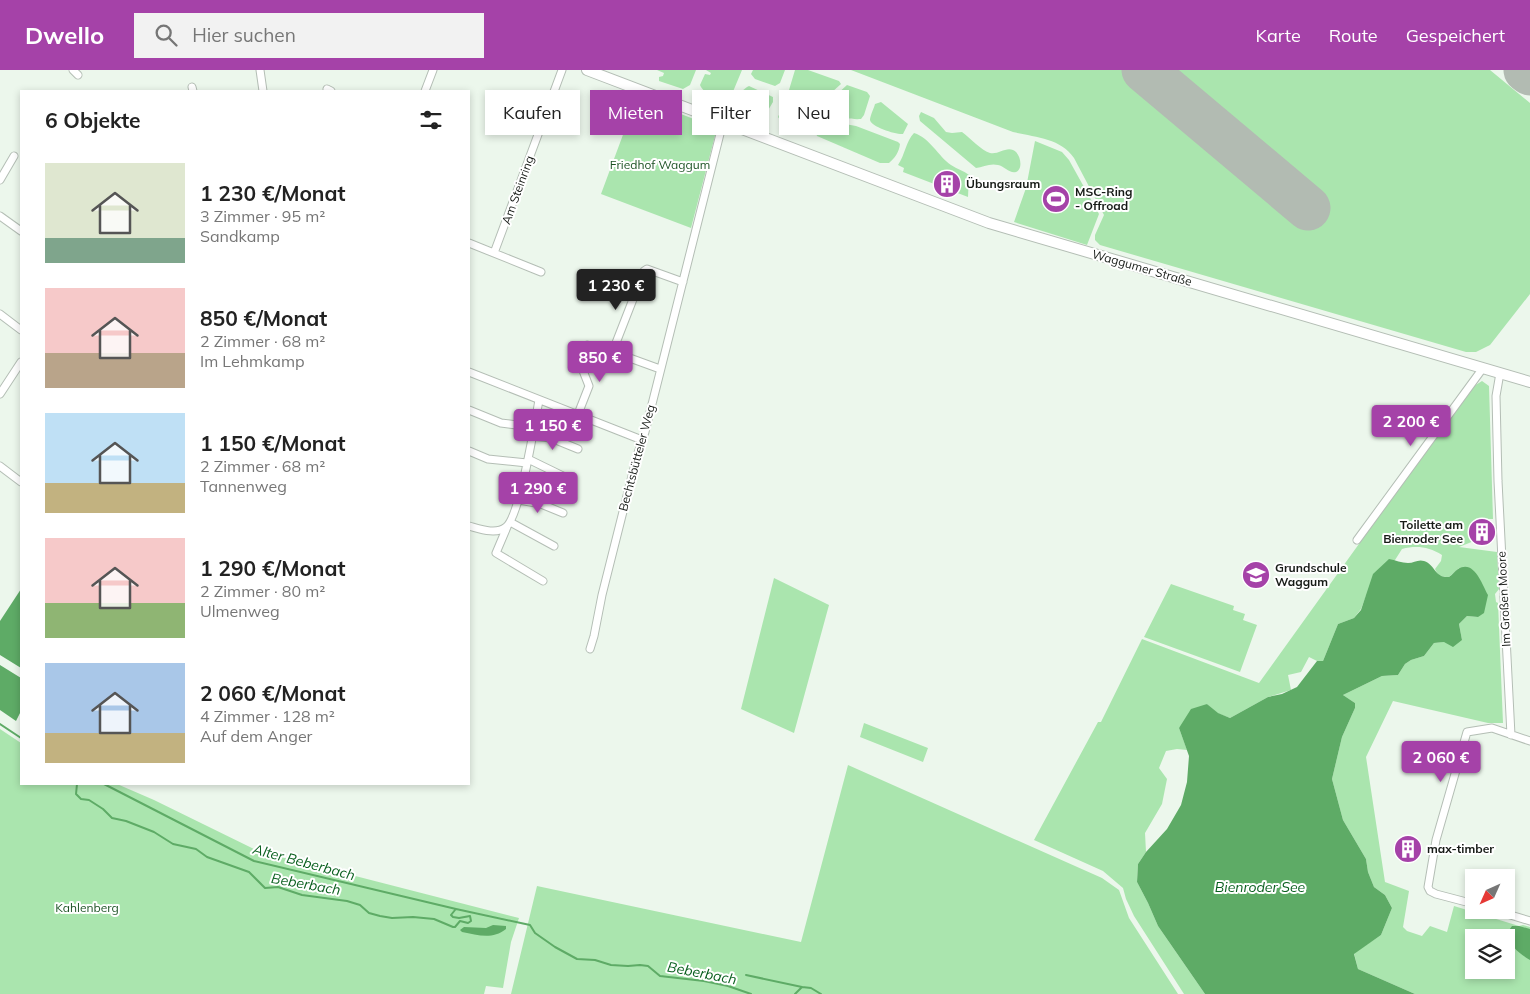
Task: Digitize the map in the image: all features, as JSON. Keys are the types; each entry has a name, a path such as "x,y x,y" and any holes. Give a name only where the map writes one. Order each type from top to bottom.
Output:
{"street":[{"path":"260,70 263,90"},
{"path":"424,90 433,70"},
{"name":"Am Steinring","path":"494,253 562,70"},
{"name":"Waggumer Straße","path":"587,70 692,110"},
{"name":"Bechtsbütteler Weg","path":"590,649 602,595 720,135"},
{"name":"Waggumer Straße","path":"755,135 989,223 1530,382"},
{"path":"0,180 14,156"},
{"path":"0,215 20,230"},
{"path":"470,243 541,272"},
{"path":"660,370 616,353 614,348 644,270 647,269 683,282"},
{"path":"0,314 20,329"},
{"path":"578,414 589,386 580,363 587,345"},
{"path":"0,394 20,364"},
{"path":"1357,540 1483,368"},
{"path":"470,372 642,440"},
{"name":"Im Großen Moore","path":"1500,373 1496,396 1496,425 1511,735"},
{"path":"539,400 519,500 496,553 542,581"},
{"path":"470,410 501,423 533,427"},
{"path":"532,436 551,438 578,449"},
{"path":"470,451 488,459 527,461 567,478"},
{"path":"0,466 20,481"},
{"path":"519,500 541,504 563,513"},
{"path":"470,526 492,531 501,530 508,525"},
{"path":"508,525 554,546"},
{"path":"1465,902 1436,894 1430,891 1428,887 1436,840 1467,732 1492,728 1530,740"},
{"path":"1515,916 1530,921"}],"green space":[{"path":"657,70 696,70 690,85 683,89 659,81 659,77 663,76 664,73"},
{"path":"706,70 742,70 734,90 703,90 700,85 705,74 710,75 711,73"},
{"path":"753,70 785,70 780,83 775,86 755,79 751,74"},
{"path":"795,70 808,70 839,81 841,84 834,90 789,90"},
{"path":"851,70 1490,70 1530,103 1530,294 1490,345 1476,352 1466,352 1100,245 1095,240 1095,235 1104,215 1074,158 1062,146 1046,139 1013,132"},
{"path":"847,85 867,92 870,96 861,119 849,119 849,90 842,90"},
{"path":"749,86 758,90 743,90"},
{"path":"769,95 773,97 773,102 769,109"},
{"path":"881,102 908,124 903,134 885,130 871,123 870,118 875,104"},
{"path":"921,112 934,118 946,132 962,132 987,152 996,153 1007,149 1015,151 1018,154 1020,168 1016,172 1012,172 995,165 976,168 920,121 919,116"},
{"name":"Friedhof Waggum","path":"682,114 692,118 692,135 715,135 691,228 601,194 623,135 682,135"},
{"path":"849,125 900,144 898,152 889,163 880,163 817,136 849,135"},
{"path":"914,133 925,139 951,165 969,175 968,197 903,172 904,168 898,165"},
{"name":"MSC-Ring - Offroad","path":"1035,141 1062,152 1069,160 1099,214 1087,245 1014,222 1026,188"},
{"path":"1482,381 1489,386 1493,519 1482,519 1474,541 1459,547 1497,552 1499,589 1495,594 1496,602 1498,603 1503,723 1488,723 1393,701 1366,757 1385,882 1409,891 1403,927 1407,931 1422,936 1430,926 1447,932 1454,906 1465,909 1465,919 1496,919 1519,926 1530,927 1530,994 1415,994 1358,969 1354,953 1381,935 1392,908 1385,895 1374,887 1368,872 1366,859 1343,820 1332,779 1342,737 1355,708 1355,703 1343,695 1382,676 1398,675 1405,664 1424,656 1434,643 1462,640 1459,624 1467,616 1478,617 1459,568 1449,577 1440,576 1435,569 1441,561 1442,555 1432,550 1418,547 1402,549 1366,596 1361,609 1354,618 1338,624 1323,661 1317,661 1309,657 1301,672 1288,675 1291,690 1268,697 1230,718 1217,713 1207,704 1179,728 1187,750 1166,751 1159,768 1167,779 1162,804 1145,833 1146,852 1138,864 1137,882 1158,926 1205,994 1184,994 1134,916 1123,888 1103,871 1034,840 1098,722 1101,722 1142,639 1259,683 1471,388"},
{"path":"774,578 829,605 794,733 741,709"},
{"path":"1171,584 1234,606 1233,610 1245,614 1243,620 1257,625 1240,672 1144,637"},
{"path":"864,723 928,748 923,762 860,737"},
{"name":"Kahlenberg","path":"0,729 20,742 20,785 119,785 258,851 519,918 511,942 503,988 486,986 484,994 0,994"},
{"path":"848,765 1102,878 1119,890 1129,918 1178,994 511,994 537,886 801,942"}],"water":[{"name":"Bienroder See","path":"1389,559 1406,563 1424,561 1444,577 1449,577 1458,569 1469,567 1477,574 1488,595 1484,613 1478,617 1467,616 1459,624 1462,640 1453,647 1444,642 1434,643 1424,656 1405,664 1398,675 1382,676 1343,695 1355,703 1355,708 1342,737 1332,779 1343,820 1366,859 1368,872 1374,887 1385,895 1392,908 1381,935 1354,954 1358,969 1415,994 1205,994 1158,926 1137,882 1138,864 1167,829 1181,805 1187,782 1189,756 1179,728 1191,709 1207,704 1218,713 1230,718 1268,697 1282,694 1297,687 1317,661 1323,661 1338,624 1354,618 1361,610 1373,574"},
{"path":"20,591 20,667 0,655 0,621"},
{"path":"0,665 20,677 20,713 16,721 0,710"},
{"path":"493,925 506,926 506,929 490,936 462,932 460,930 464,927 486,928"},
{"path":"1512,926 1519,926 1530,929 1530,960 1515,948 1515,929 1510,929"}],"waterway":[{"name":"Beberbach","path":"0,724 20,737"},
{"name":"Beberbach","path":"77,785 76,794 81,799 89,800 103,809 112,818 126,821 154,832 173,844 196,849 207,857 249,872 265,888 278,887 302,895 347,901 360,905 369,913 392,918 434,919 453,927 460,921 468,923 471,921 470,916 453,917 451,915 455,910"},
{"name":"Alter Beberbach","path":"106,785 254,861 530,925 535,933 577,959 595,960 611,965 648,966 660,976 704,981 728,986 751,994"},
{"path":"746,975 802,987"},
{"name":"Beberbach","path":"795,994 802,987 811,988 821,994"}],"runway":[{"path":"1144,70 1308,208"},
{"path":"1526,70 1530,73"}],"place":[{"name":"Übungsraum","path":"947,184"},
{"name":"MSC-Ring - Offroad","path":"1056,199"},
{"name":"Toilette am Bienroder See","path":"1482,532"},
{"name":"Grundschule Waggum","path":"1256,575"},
{"name":"max-timber","path":"1408,849"}]}
